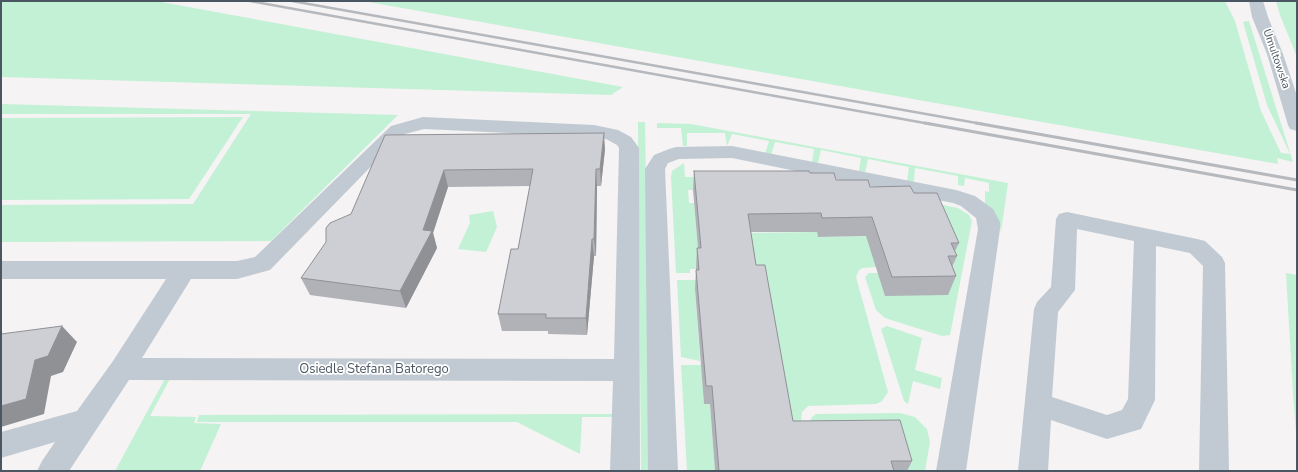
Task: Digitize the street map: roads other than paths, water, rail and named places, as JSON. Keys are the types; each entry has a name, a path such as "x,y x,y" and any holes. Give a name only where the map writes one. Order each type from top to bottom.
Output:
{"street":[{"name":"Umultowska","path":"1247,1 1258,9 1275,54 1297,125"},
{"path":"1,270 237,270 262,264 383,143 398,130 423,123 594,131 611,134 624,141 629,148 625,471"},
{"path":"663,471 655,169 661,159 676,153 732,152 956,197 968,201 985,214 989,222 989,230 951,471"},
{"path":"1033,471 1046,309 1063,290 1067,219 1197,247 1214,263 1214,471"},
{"path":"1038,404 1107,427 1131,420 1141,400 1145,236"},
{"path":"52,471 122,369 184,270"},
{"name":"Osiedle Stefana Batorego","path":"122,369 626,370"},
{"path":"1,445 86,421"}],"railway":[{"path":"250,1 930,124"},
{"path":"292,1 982,124"},
{"path":"925,123 1297,190"},
{"path":"976,123 1297,180"}]}
